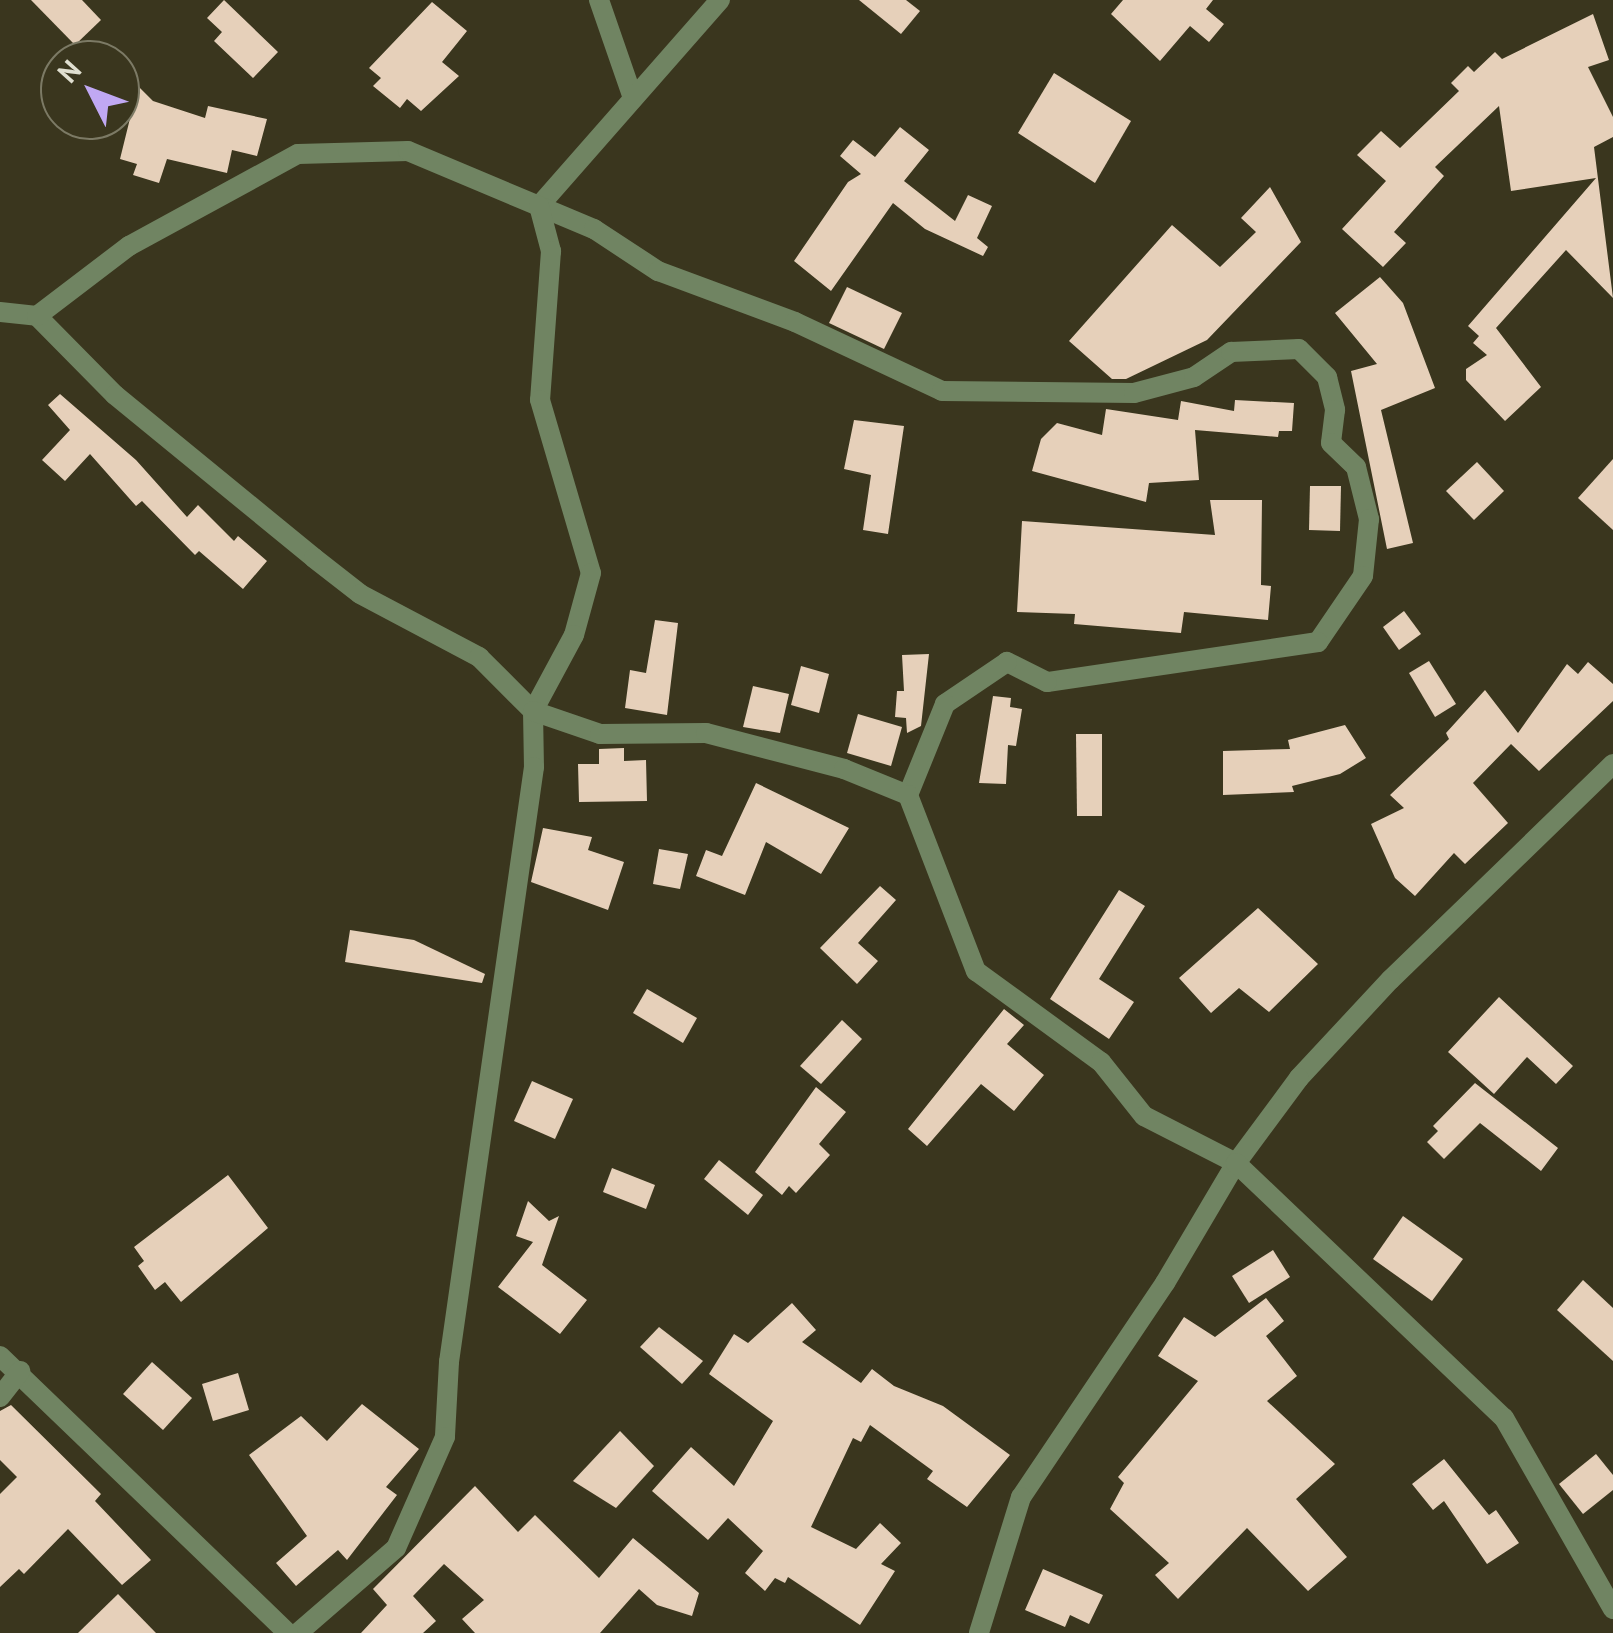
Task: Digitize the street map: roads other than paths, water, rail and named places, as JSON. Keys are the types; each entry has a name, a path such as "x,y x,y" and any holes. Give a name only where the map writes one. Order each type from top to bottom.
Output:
{"street":[{"path":"599,0 633,98"},
{"path":"539,206 720,0"},
{"path":"37,316 129,246 298,154 408,151 594,229 658,272 795,322 942,391 1134,393 1194,377 1231,352 1299,349 1327,377 1335,410 1332,442 1356,467 1369,519 1363,576 1318,642 1047,682 1007,662 945,704 908,796 976,971 1101,1062 1144,1116 1236,1163 1504,1418 1613,1608"},
{"path":"298,1633 396,1548 446,1436 449,1362 534,767 533,711 574,635 591,574 540,400 551,251 539,206"},
{"path":"0,312 37,316 116,394 314,558 360,594 479,657 533,711 600,734 706,733 844,769 908,796"},
{"path":"979,1633 1021,1497 1165,1283 1236,1163 1299,1078 1390,980 1613,764"},
{"path":"0,1356 20,1371 288,1633"},
{"path":"0,1397 20,1371"}]}
